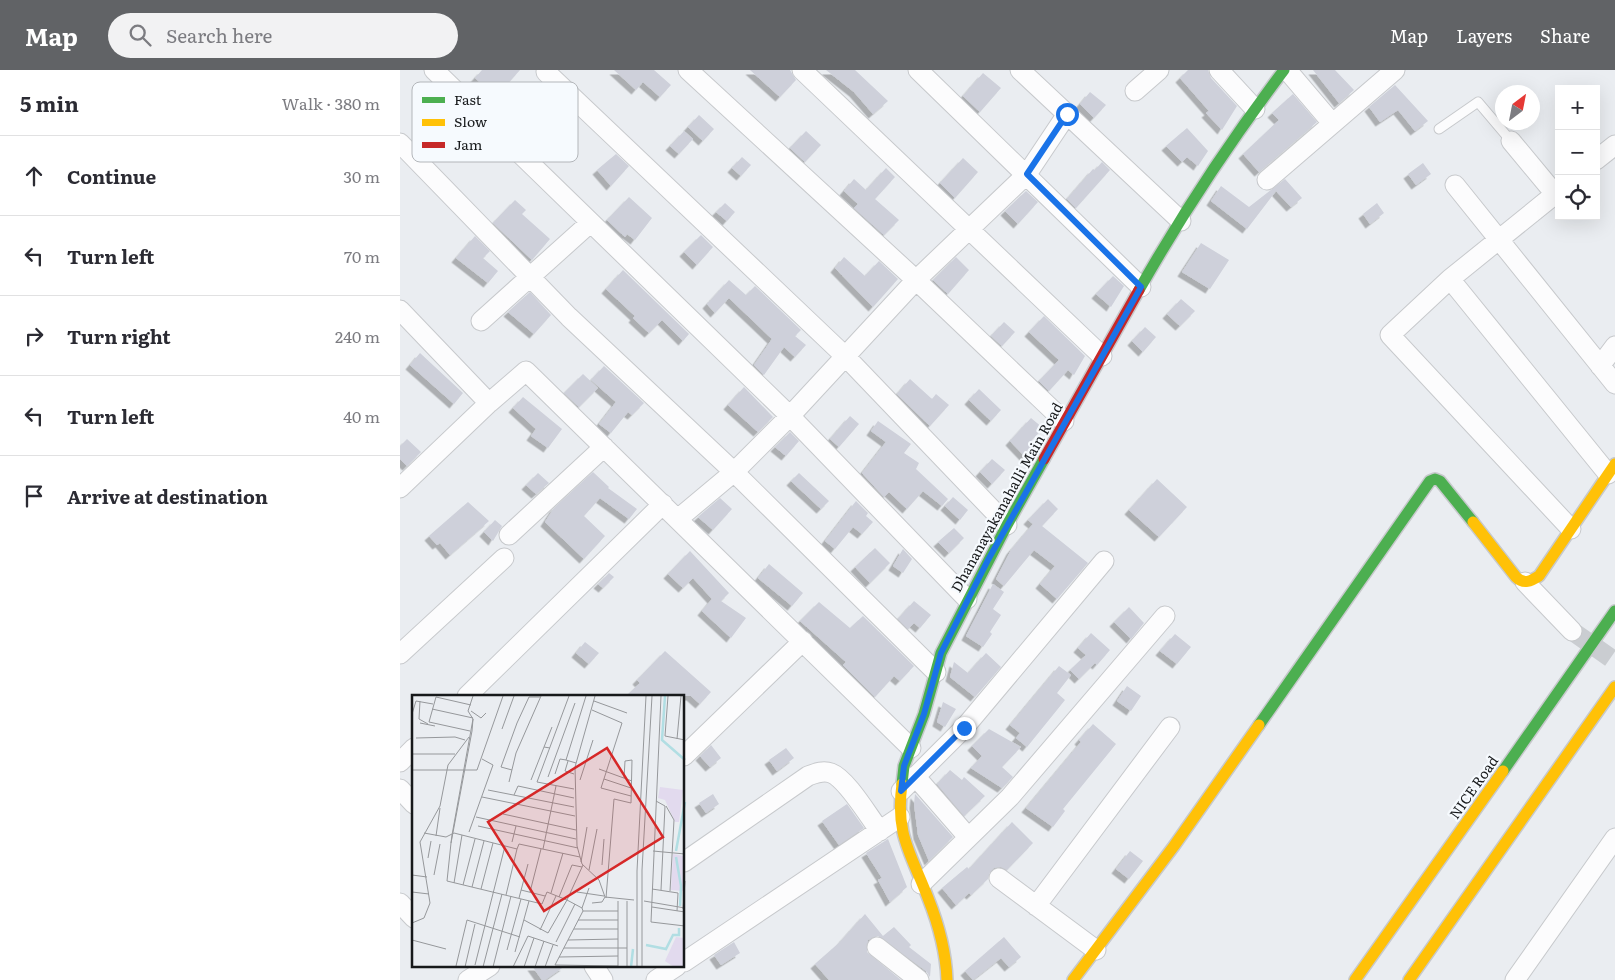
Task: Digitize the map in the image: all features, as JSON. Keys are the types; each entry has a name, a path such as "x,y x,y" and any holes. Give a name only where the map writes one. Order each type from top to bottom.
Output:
{"main road":[{"name":"Dhananayakanahalli Main Road","path":"948,980 946,962 929,899 903,839 900,817 904,766 924,714 941,653 1064,421 1141,287 1248,117 1286,70"},
{"path":"1073,980 1174,846 1430,481 1435,479 1440,481 1516,577 1525,582 1530,582 1540,576 1611,469"},
{"name":"NICE Road","path":"1355,980 1615,611"},
{"path":"1410,980 1615,687"}],"street":[{"path":"434,70 446,82"},
{"path":"688,70 916,280 1064,421"},
{"path":"802,70 970,228 1102,356"},
{"path":"918,70 1141,287"},
{"path":"1020,70 1181,221"},
{"path":"1135,91 1159,70"},
{"path":"1219,70 1256,109"},
{"path":"1286,70 1332,123"},
{"path":"1267,180 1395,70"},
{"path":"546,72 557,82"},
{"path":"578,102 846,357 1008,525"},
{"path":"679,518 734,472 846,357 916,280 1027,174 1067,114"},
{"path":"1511,141 1555,190"},
{"path":"400,143 412,155"},
{"path":"1600,157 1615,145"},
{"path":"419,162 569,316 734,472 936,672"},
{"path":"528,162 790,416 968,599"},
{"path":"1456,184 1615,384"},
{"path":"1555,194 1450,279 1390,335 1571,529"},
{"path":"481,321 590,223"},
{"path":"1450,279 1611,469"},
{"path":"404,322 489,403"},
{"path":"1600,366 1615,346"},
{"path":"400,488 489,403 526,371 679,518 911,748"},
{"path":"509,535 604,447"},
{"path":"468,695 663,504"},
{"path":"400,654 504,558"},
{"path":"901,791 964,728 1104,561"},
{"path":"1525,582 1572,631"},
{"path":"921,884 1010,797 1165,616"},
{"path":"685,755 803,641"},
{"path":"1036,906 1170,727"},
{"path":"400,762 412,750"},
{"path":"685,861 808,776 821,771 831,773 841,779 880,831"},
{"path":"915,776 968,837"},
{"path":"400,789 412,802"},
{"path":"685,961 900,817"},
{"path":"1515,980 1615,838"},
{"path":"999,878 1096,950"},
{"path":"400,903 412,916"},
{"path":"877,947 919,980"},
{"path":"468,980 487,968"},
{"path":"595,968 603,980"},
{"path":"656,980 674,968"}],"lane":[{"path":"1440,129 1478,102 1511,141"}],"building":[{"path":"482,70 520,70 509,82 479,82 475,78"},
{"path":"614,70 654,70 671,85 660,97 643,82 636,90"},
{"path":"750,70 790,70 796,80 780,97"},
{"path":"826,70 855,70 888,101 873,114 854,92"},
{"path":"1188,70 1208,70 1211,78 1237,106 1222,130 1206,113 1209,111 1180,78"},
{"path":"1313,70 1335,70 1354,90 1339,103"},
{"path":"983,73 1001,88 980,112 963,96"},
{"path":"1395,85 1428,121 1415,131 1398,110 1380,122 1369,107"},
{"path":"1090,92 1106,105 1094,118 1080,104"},
{"path":"1293,94 1317,122 1259,172 1243,154 1279,120 1272,113"},
{"path":"699,115 714,129 703,141 688,127"},
{"path":"1187,128 1208,151 1198,166 1187,157 1182,162 1166,146"},
{"path":"684,131 693,139 679,154 670,146"},
{"path":"806,131 821,145 805,162 790,148"},
{"path":"616,154 629,166 611,186 597,170"},
{"path":"742,157 751,165 741,176 732,168"},
{"path":"963,158 978,172 955,198 940,183"},
{"path":"1102,162 1110,170 1076,208 1067,199 1093,169 1095,170"},
{"path":"1423,163 1431,174 1416,185 1408,174"},
{"path":"886,168 895,177 875,199 899,220 884,235 854,208 858,204 844,191 854,179 866,190"},
{"path":"1285,179 1302,198 1291,207 1276,191 1247,229 1211,201 1221,186 1249,207"},
{"path":"1026,191 1038,202 1018,224 1005,211"},
{"path":"629,197 652,218 635,240 627,234 625,237 607,220"},
{"path":"515,200 526,210 522,214 550,239 532,260 493,223"},
{"path":"725,203 735,212 727,221 716,212"},
{"path":"1377,203 1384,213 1370,224 1363,214"},
{"path":"701,235 713,247 697,265 684,252"},
{"path":"475,236 490,251 483,258 498,271 488,283 456,258"},
{"path":"1201,243 1229,260 1210,289 1182,272"},
{"path":"844,257 865,276 879,261 898,279 873,307 835,268"},
{"path":"956,257 969,270 948,294 933,280"},
{"path":"623,270 689,334 683,341 662,320 649,333 633,318 635,316 606,289"},
{"path":"1113,276 1124,286 1111,307 1096,294"},
{"path":"729,280 746,295 755,286 801,330 795,336 806,345 795,357 784,347 764,375 754,365 772,339 729,298 715,313 707,304"},
{"path":"530,292 551,315 534,334 508,312"},
{"path":"1181,299 1195,311 1180,326 1167,314"},
{"path":"1044,316 1085,356 1074,375 1068,370 1049,391 1039,381 1059,360 1029,332"},
{"path":"1004,322 1015,332 1002,346 991,336"},
{"path":"1145,327 1156,337 1143,352 1132,341"},
{"path":"420,353 463,393 454,404 410,365"},
{"path":"604,366 644,403 632,415 628,412 611,433 599,424 616,402 591,380"},
{"path":"583,374 598,388 579,407 564,393"},
{"path":"910,379 932,399 936,394 949,405 930,426 897,394"},
{"path":"744,387 773,417 758,432 728,405"},
{"path":"979,389 1001,410 991,421 969,400"},
{"path":"523,397 562,429 548,448 531,436 536,429 513,408"},
{"path":"850,416 859,424 839,447 830,439"},
{"path":"1031,418 1043,428 1031,441 1035,444 1027,459 1010,441"},
{"path":"878,421 911,444 904,453 919,463 916,469 948,499 942,506 923,491 907,509 889,492 884,497 862,473 886,442 871,431"},
{"path":"790,432 799,441 786,456 775,447"},
{"path":"407,439 421,452 407,466 400,459 400,446"},
{"path":"992,459 1005,470 992,484 980,472"},
{"path":"593,472 608,488 637,509 629,519 600,498 584,516 605,536 584,559 545,522 554,508"},
{"path":"538,473 549,483 536,494 526,485"},
{"path":"799,473 829,501 821,509 791,481"},
{"path":"1157,479 1187,507 1159,537 1129,510"},
{"path":"953,497 968,510 960,520 945,506"},
{"path":"720,498 732,509 713,530 698,517"},
{"path":"1048,499 1058,509 1042,526 1088,563 1057,599 1040,584 1055,566 1034,550 1004,586 996,579 1011,550 1033,524 1028,520"},
{"path":"856,501 868,513 866,516 873,522 862,534 853,527 835,549 825,541"},
{"path":"468,502 489,521 450,555 440,543 437,545 429,536"},
{"path":"495,520 502,526 493,541 484,532"},
{"path":"954,528 964,538 949,553 938,542"},
{"path":"875,548 890,563 870,583 855,567"},
{"path":"903,549 912,559 903,573 893,566"},
{"path":"690,551 729,593 721,601 746,618 731,638 702,611 712,599 693,578 683,588 668,574"},
{"path":"769,564 803,593 792,606 758,578"},
{"path":"609,573 614,577 603,588 598,584"},
{"path":"993,584 1004,592 993,609 1001,615 983,647 966,636"},
{"path":"914,601 931,615 920,628 914,623 908,629 898,619"},
{"path":"819,602 850,628 863,616 914,666 900,681 894,676 875,697 843,665 846,662 800,621"},
{"path":"1129,607 1144,623 1131,639 1114,622"},
{"path":"1091,633 1110,650 1097,665 1095,663 1079,679 1070,670 1086,655 1078,648"},
{"path":"1175,634 1191,647 1177,664 1160,651"},
{"path":"585,642 599,653 589,664 576,653"},
{"path":"665,651 711,692 700,704 691,696 685,695 627,695 640,683 637,680"},
{"path":"986,653 1001,667 975,697 950,677 954,662 968,673"},
{"path":"1059,666 1071,675 1057,693 1065,700 1027,747 1016,738 1020,733 1010,725"},
{"path":"1127,686 1141,696 1131,711 1117,701"},
{"path":"943,702 956,709 945,727 937,722"},
{"path":"1093,724 1116,744 1063,809 1065,811 1053,827 1026,808 1081,742 1079,740"},
{"path":"989,729 1021,747 1002,767 1013,777 1002,788 971,768 982,756 972,746"},
{"path":"711,745 721,758 710,767 700,756"},
{"path":"786,748 794,758 777,771 769,760"},
{"path":"950,770 962,780 964,777 985,796 964,816 937,784"},
{"path":"713,794 719,804 706,813 699,803"},
{"path":"915,794 953,837 929,861 918,835 914,804"},
{"path":"847,804 864,828 839,845 822,821"},
{"path":"1012,822 1033,843 1007,870 1001,867 994,868 990,872 988,879 971,895 969,893 956,905 942,888 967,867 969,869"},
{"path":"888,839 907,887 890,902 878,880 882,878 866,853"},
{"path":"1130,851 1143,861 1129,879 1116,869"},
{"path":"865,914 883,936 894,927 911,945 909,947 931,964 930,977 926,971 878,936 868,940 867,952 901,980 829,980 815,964 840,942"},
{"path":"1004,937 1021,957 1009,967 1001,958 973,980 965,971"},
{"path":"734,942 740,953 721,965 714,955"},
{"path":"533,968 562,968 545,980 542,980"}],"tunnel":[{"path":"1572,631 1615,661"}],"traffic: fast":[{"path":"1139,290 1172,233 1208,178 1284,70"},
{"path":"902,784 904,766 924,714 941,653 1007,525 1044,459"},
{"path":"1259,725 1430,481 1435,479 1440,481 1473,522"},
{"path":"1503,771 1615,611"}],"traffic: slow":[{"path":"1473,522 1516,577 1525,582 1530,581 1539,576 1615,464"},
{"path":"1409,980 1615,687"},
{"path":"1073,980 1174,846 1259,725"},
{"path":"1355,980 1503,771"},
{"path":"902,784 900,802 903,831 910,856 928,898 938,928 945,959 947,980"}],"traffic: jam":[{"path":"1044,459 1139,290"}],"route":[{"path":"964,728 901,791 904,766 924,714 941,653 988,560 1064,421 1141,287 1027,174 1067,114"}]}
